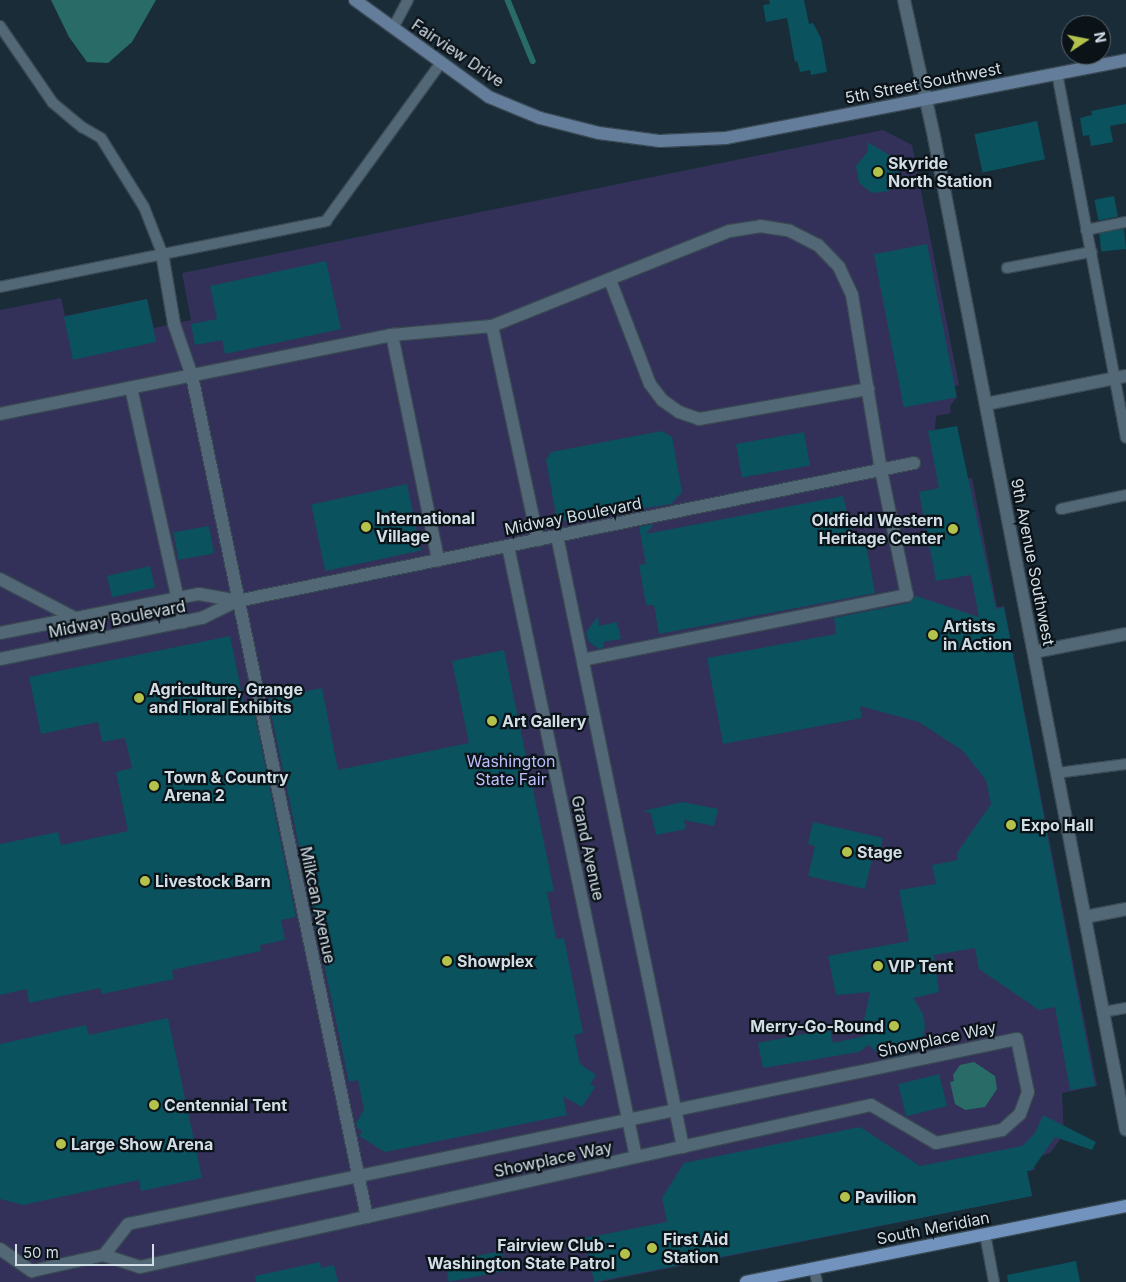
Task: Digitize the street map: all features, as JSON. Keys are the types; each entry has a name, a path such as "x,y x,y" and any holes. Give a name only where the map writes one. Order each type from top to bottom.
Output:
{"main road":[{"name":"Fairview Drive","path":"355,0 489,97 540,118 599,133 660,141 726,138"},
{"name":"5th Street Southwest","path":"726,138 1126,60"},
{"name":"South Meridian","path":"746,1282 1126,1206"}],"street":[{"name":"9th Avenue Southwest","path":"904,0 986,404 1126,1130"},
{"path":"0,414 392,335 492,326 730,231 760,226 790,231 823,251 839,267 852,295 881,470 907,595 583,660"},
{"name":"Milkcan Avenue","path":"162,253 174,324 192,376 237,601 367,1216"},
{"path":"610,280 650,384 662,400 679,412 699,419 868,389"},
{"path":"492,326 538,540"},
{"path":"392,335 438,560"},
{"path":"986,404 1120,378"},
{"path":"131,388 183,622"},
{"name":"Midway Boulevard","path":"0,659 202,618 237,601 914,463"},
{"name":"Grand Avenue","path":"557,536 683,1147"},
{"name":"Grand Avenue","path":"508,546 636,1157"},
{"path":"0,578 75,618"},
{"name":"Midway Boulevard","path":"0,633 199,594 237,601"},
{"path":"1034,652 1126,634"},
{"path":"1085,917 1126,909"},
{"name":"Showplace Way","path":"1017,1039 1028,1092 1020,1114 1002,1130 936,1144 870,1105 140,1267 104,1255 128,1224 628,1120 1017,1039"},
{"path":"0,1249 32,1271 104,1255"}],"lane":[{"path":"393,28 408,0"},
{"path":"0,26 53,103 82,127 101,138 144,207 162,253"},
{"path":"0,287 326,221 442,62"},
{"path":"1057,73 1086,230 1120,378 1126,438"},
{"path":"1086,230 1126,222"},
{"path":"1007,268 1091,252"},
{"path":"1061,509 1126,496"},
{"path":"1057,773 1126,764"},
{"path":"1103,1012 1126,1008"},
{"path":"985,1234 994,1282"},
{"path":"814,1268 817,1282"}],"green space":[{"name":"Washington State Fair","path":"883,130 912,145 959,385 955,386 957,397 950,406 951,413 936,416 935,429 945,471 966,479 972,478 997,607 1004,606 1097,1086 1062,1093 1064,1134 1051,1152 1033,1160 1035,1170 1027,1171 1032,1196 600,1282 0,1282 0,310 61,298 65,316 147,299 154,328 191,320 182,273"}],"shaded area":[{"path":"51,0 156,0 132,42 108,63 87,62 69,37"},
{"path":"974,1062 995,1076 997,1089 985,1107 965,1110 955,1104 950,1082 954,1081 953,1075 960,1065"}],"building":[{"path":"769,0 804,0 809,24 813,23 821,38 827,72 811,75 810,70 800,72 797,61 795,62 787,18 766,22 763,5 770,4"},
{"path":"1126,104 1126,123 1110,126 1113,142 1091,146 1089,135 1083,136 1080,118 1092,115 1091,111"},
{"path":"1037,121 1045,159 983,172 974,134"},
{"name":"Skyride North Station","path":"867,142 898,160 900,178 889,191 872,193 859,183 856,166 868,151"},
{"path":"1114,196 1118,217 1098,220 1094,200"},
{"path":"1124,229 1126,249 1101,252 1099,232"},
{"path":"927,244 957,397 904,407 874,254"},
{"path":"326,261 341,329 225,354 222,340 195,345 191,324 217,319 210,286"},
{"path":"147,299 156,342 73,360 64,317"},
{"name":"Expo Hall","path":"957,426 996,609 1004,607 1095,1086 1070,1090 1055,1007 1039,1010 979,969 975,948 934,955 939,992 913,998 923,1014 925,1027 923,1038 908,1053 892,1057 881,1055 868,1045 859,1052 763,1068 758,1043 830,1029 833,1043 865,1036 863,1025 870,992 836,995 828,956 909,941 899,890 936,884 932,865 958,860 957,853 991,804 986,780 963,751 919,722 860,706 862,718 723,744 707,658 836,634 834,618 909,603 916,596 979,617 971,575 936,581 919,492 939,488 928,431"},
{"path":"662,431 672,437 682,492 671,504 565,521 556,515 546,460 551,452"},
{"path":"804,432 810,465 742,477 736,444"},
{"name":"International Village","path":"407,484 421,551 325,571 311,504"},
{"path":"843,496 855,546 866,544 875,593 659,634 654,605 646,605 639,565 646,564 639,527 654,524 646,534"},
{"path":"209,526 214,554 178,560 174,532"},
{"path":"150,566 155,587 112,597 107,576"},
{"path":"598,616 599,626 617,622 621,639 603,642 604,647 599,649 588,641 586,632"},
{"name":"Livestock Barn","path":"230,636 244,704 252,702 296,917 281,920 285,940 260,945 261,951 172,970 174,979 102,994 100,988 29,1003 27,989 0,995 0,844 58,832 61,845 128,831 116,772 132,768 125,738 102,742 98,722 41,734 29,677"},
{"name":"Showplex","path":"504,650 554,891 547,892 556,939 564,938 583,1033 574,1035 580,1064 596,1075 590,1084 595,1087 582,1107 563,1096 567,1115 385,1152 359,1136 362,1131 357,1128 356,1123 364,1110 358,1080 349,1082 268,699 322,688 338,770 469,743 452,661"},
{"path":"682,802 718,809 714,826 684,820 686,829 656,835 651,813 643,811"},
{"name":"Stage","path":"813,822 883,838 878,860 872,859 865,889 808,876 815,846 808,844"},
{"path":"168,1018 202,1178 141,1191 139,1180 23,1205 0,1199 0,1044 86,1025 89,1035"},
{"path":"939,1074 947,1106 906,1116 898,1084"},
{"name":"Pavilion","path":"1043,1115 1096,1142 1092,1150 1055,1137 1032,1170 1027,1171 1032,1196 594,1282 585,1238 667,1222 662,1198 684,1163 860,1127 920,1166 1022,1146 1035,1133"},
{"path":"502,1251 506,1271 449,1282 445,1262"},
{"path":"1076,1261 1080,1282 1008,1282 1007,1275"},
{"path":"320,1262 321,1268 334,1265 338,1282 256,1282 255,1276"}],"waterway":[{"path":"508,0 533,61"}],"place":[{"name":"Skyride North Station","path":"878,172"},
{"name":"International Village","path":"366,527"},
{"name":"Oldfield Western Heritage Center","path":"953,529"},
{"name":"Artists in Action","path":"933,635"},
{"name":"Agriculture, Grange and Floral Exhibits","path":"139,698"},
{"name":"Art Gallery","path":"492,721"},
{"name":"Town & Country Arena 2","path":"154,786"},
{"name":"Expo Hall","path":"1011,825"},
{"name":"Stage","path":"847,852"},
{"name":"Livestock Barn","path":"145,881"},
{"name":"Showplex","path":"447,961"},
{"name":"VIP Tent","path":"878,966"},
{"name":"Merry-Go-Round","path":"894,1026"},
{"name":"Centennial Tent","path":"154,1105"},
{"name":"Large Show Arena","path":"61,1144"},
{"name":"Pavilion","path":"845,1197"},
{"name":"First Aid Station","path":"652,1248"},
{"name":"Fairview Club - Washington State Patrol","path":"625,1254"}]}
